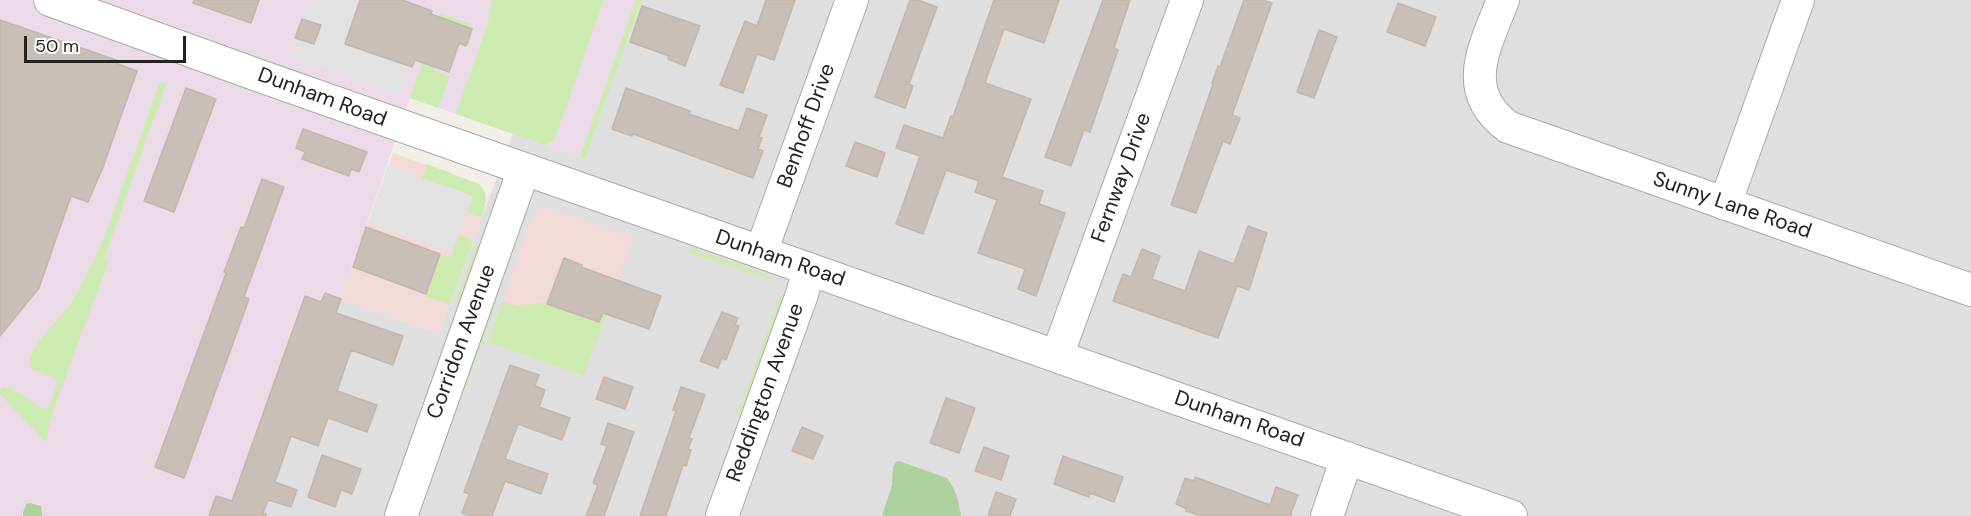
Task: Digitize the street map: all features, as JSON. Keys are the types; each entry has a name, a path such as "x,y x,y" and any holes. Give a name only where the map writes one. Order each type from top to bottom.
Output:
{"street":[{"name":"Dunham Road","path":"50,0 1511,516"},
{"name":"Benhoff Drive","path":"761,252 852,0"},
{"name":"Fernway Drive","path":"1057,356 1187,0"},
{"name":"Sunny Lane Road","path":"1503,0 1481,59 1479,77 1481,93 1495,117 1508,127 1971,290"},
{"path":"1725,204 1798,0"},
{"name":"Corridon Avenue","path":"401,516 524,169"},
{"name":"Reddington Avenue","path":"722,516 809,269"},
{"path":"1327,516 1347,458"}],"shaded area":[{"path":"0,0 642,0 585,159 410,98 341,299 262,516 0,516"},
{"path":"311,0 360,0 345,44 411,67 401,95 290,56 296,38 314,44 320,25 304,19"},
{"path":"642,0 1971,0 1971,516 262,516 341,299 439,333 513,134 585,159"},
{"path":"393,153 477,183 481,185 485,193 482,218 439,333 341,299"},
{"path":"388,166 473,196 452,252 368,222"},
{"path":"547,208 633,238 584,376 488,342 531,220 537,212"}],"green space":[{"path":"492,0 604,0 554,141 545,145 456,114 488,23"},
{"path":"636,0 642,0 585,159 580,157"},
{"path":"440,13 471,24 473,27 469,47 466,46 472,29 443,19 433,70 450,77 438,108 410,98"},
{"path":"160,82 166,84 104,259 109,260 50,421 46,442 0,394 0,390 4,387 23,395 41,408 49,407 57,384 55,377 33,370 29,365 31,357 34,349 71,303 93,261 105,235"},
{"path":"427,164 481,185 486,199 482,218 467,212 472,196 422,178"},
{"path":"459,234 473,241 450,304 425,296 440,254 451,257"},
{"path":"477,243 480,248 463,304 455,304"},
{"path":"692,248 771,278 770,280 687,252"},
{"path":"614,279 618,281 584,376 488,342 502,302 519,306 542,303 599,322"},
{"path":"780,296 782,296 782,305 744,418 737,416"},
{"path":"490,299 498,299 464,393 459,388"},
{"path":"899,461 947,478 957,496 961,516 882,516 892,485 893,467"},
{"path":"26,504 41,506 42,516 23,516"}],"building":[{"path":"194,0 259,0 251,23 193,3"},
{"path":"360,0 402,0 432,11 431,14 472,29 466,46 459,43 449,72 415,60 412,67 345,44"},
{"path":"766,0 795,0 774,60 757,54 743,93 720,85 745,21 757,26"},
{"path":"910,0 918,0 937,7 909,84 913,86 905,108 875,97"},
{"path":"994,0 1059,0 1044,43 1004,29 985,83 1031,99 1002,177 1043,191 1039,204 1065,213 1036,296 1018,289 1025,269 978,253 997,200 975,192 979,181 946,170 923,234 896,224 920,156 896,148 904,125 943,138 951,116 953,117"},
{"path":"1103,0 1130,0 1114,48 1118,50 1090,132 1084,130 1071,166 1045,157"},
{"path":"1244,0 1263,0 1272,3 1232,115 1240,118 1230,144 1223,141 1196,213 1171,205 1218,66 1220,67"},
{"path":"1398,3 1436,17 1425,46 1387,32"},
{"path":"642,6 700,26 685,66 668,59 669,56 630,42"},
{"path":"302,19 321,25 314,44 295,38"},
{"path":"0,20 119,61 118,64 137,71 88,202 71,196 39,288 0,336"},
{"path":"1319,30 1337,37 1314,98 1297,92"},
{"path":"186,88 216,99 174,212 144,201"},
{"path":"626,88 690,111 689,114 739,131 747,108 767,115 759,137 762,138 758,149 763,151 753,178 633,134 632,136 612,129"},
{"path":"303,129 367,152 359,172 351,169 349,176 302,159 305,152 296,148"},
{"path":"855,142 885,153 877,177 846,166"},
{"path":"262,179 284,187 244,297 249,299 184,478 155,467 226,273 224,272 241,227 244,228"},
{"path":"1248,226 1267,233 1249,290 1237,286 1218,338 1113,301 1123,274 1131,277 1142,249 1160,256 1152,279 1185,291 1199,251 1234,264"},
{"path":"366,227 440,254 426,294 353,267"},
{"path":"564,258 582,265 581,267 661,296 649,329 603,313 599,322 547,304"},
{"path":"325,293 341,299 336,313 403,336 393,365 351,350 337,391 377,405 367,432 328,418 318,446 291,436 275,482 297,490 291,507 268,500 263,513 266,516 209,516 216,496 232,501 305,296 321,302"},
{"path":"722,312 738,318 735,325 739,326 726,360 722,358 718,368 700,361"},
{"path":"510,365 539,375 535,386 545,390 539,407 570,418 562,440 518,424 505,459 548,474 541,494 505,481 492,516 471,516 462,513 469,494 464,492"},
{"path":"604,377 633,387 625,409 596,399"},
{"path":"681,387 705,395 689,438 692,439 688,449 691,450 686,466 683,465 666,516 640,516 676,411 673,410"},
{"path":"946,398 975,408 959,453 930,443"},
{"path":"608,423 634,432 604,516 586,516 598,485 593,483 607,446 601,444"},
{"path":"802,427 823,436 813,459 792,451"},
{"path":"984,447 1009,456 1001,480 975,471"},
{"path":"322,455 361,469 352,494 341,490 335,507 308,497"},
{"path":"1063,456 1123,477 1114,502 1090,493 1089,497 1054,484"},
{"path":"1195,477 1270,505 1276,487 1298,495 1292,516 1201,516 1186,511 1187,509 1176,504 1185,478 1194,481"},
{"path":"996,492 1016,499 1010,516 988,516"}]}
